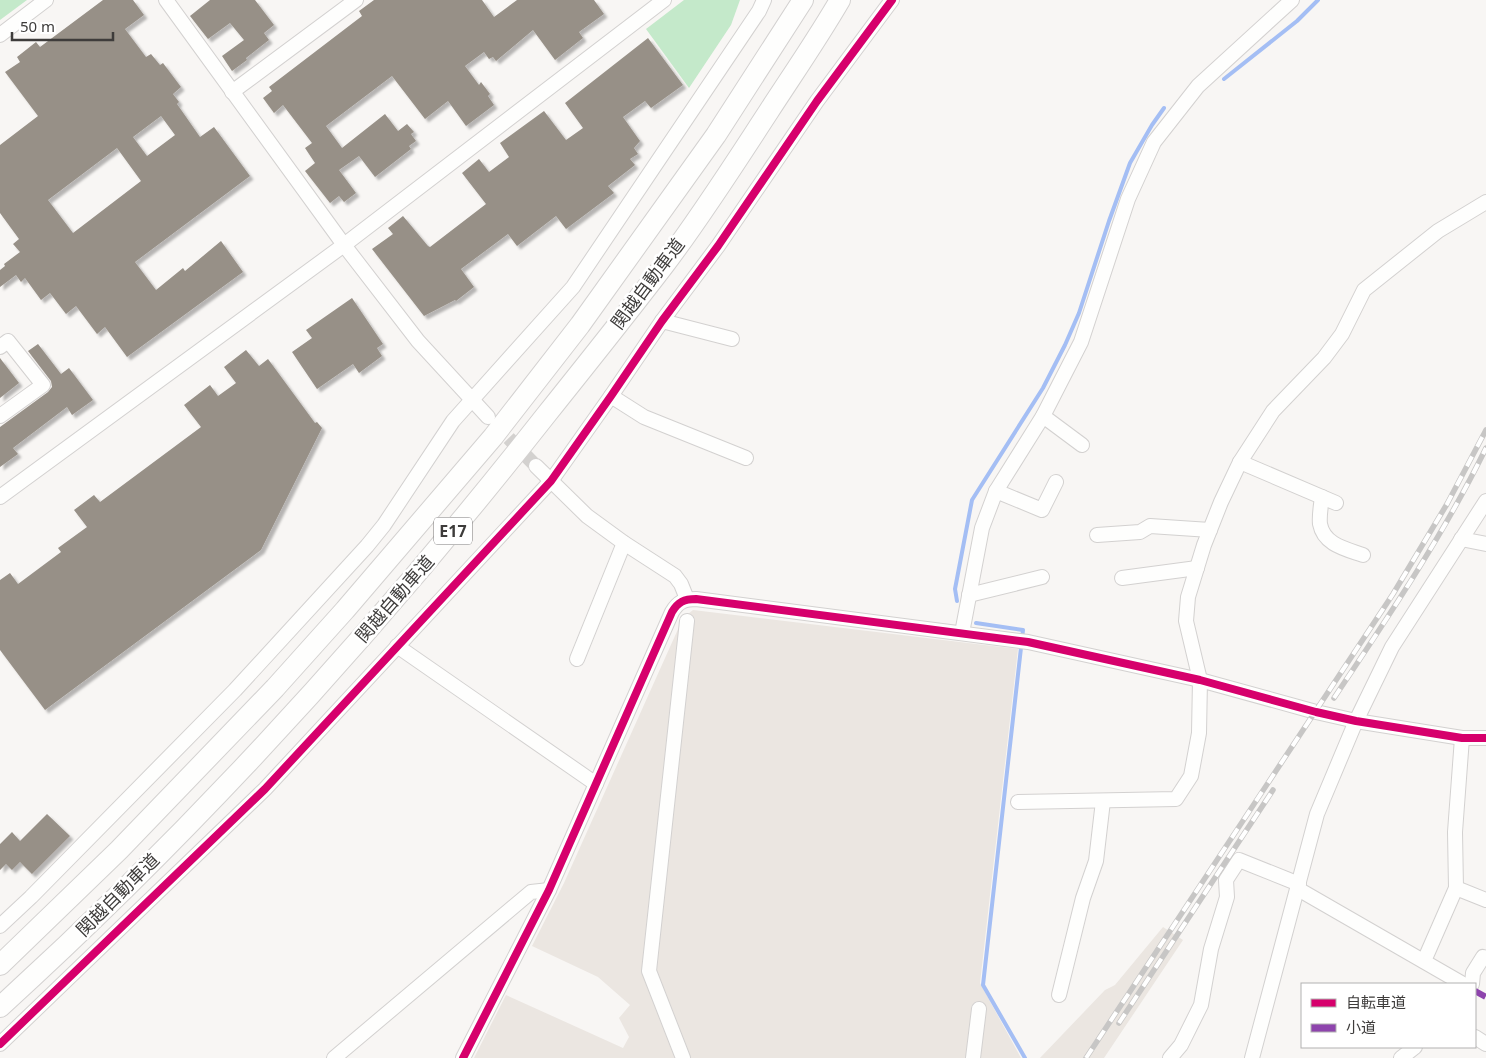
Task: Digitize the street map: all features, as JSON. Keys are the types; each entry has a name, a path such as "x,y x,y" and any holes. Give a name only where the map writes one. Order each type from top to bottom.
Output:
{"highway":[{"name":"関越自動車道","path":"0,964 119,850 268,695 345,610 493,437 580,325 710,143 803,0"},
{"name":"関越自動車道","path":"0,1007 144,871 286,721 394,601 469,513 667,261 742,152 840,0"}],"street":[{"path":"0,35 46,0"},
{"path":"166,0 344,245 418,340 488,417"},
{"path":"232,92 356,0"},
{"path":"0,497 344,245 664,0"},
{"path":"0,926 31,897 228,697 367,546 384,525 453,421 573,287 759,11 764,0"},
{"path":"0,1044 265,789 551,481 662,321 718,246 817,101 892,0"},
{"path":"962,633 982,528 996,491 1043,416 1081,342 1128,199 1154,142 1198,86 1292,0"},
{"path":"1018,802 1176,799 1191,776 1199,733 1200,680 1186,622 1188,598 1220,502 1240,462 1273,412 1324,358 1342,334 1364,290 1438,231 1486,202"},
{"path":"662,321 732,339"},
{"path":"0,347 8,341 43,384 0,416"},
{"path":"611,396 644,417 746,458"},
{"path":"1043,416 1082,445"},
{"path":"1240,462 1336,503"},
{"path":"536,466 587,516 675,576 681,584 687,599"},
{"path":"996,491 1042,510 1056,482"},
{"path":"1322,497 1320,524 1327,538 1338,546 1363,555"},
{"path":"1252,1058 1317,814 1356,721 1392,647 1486,501"},
{"path":"1096,535 1140,532 1150,526 1210,530"},
{"path":"1461,539 1486,544"},
{"path":"577,659 624,543"},
{"path":"1122,578 1197,568"},
{"path":"969,595 1042,577"},
{"path":"463,1058 549,890 672,612 678,604 687,599 1023,641 1200,680 1356,721 1462,738 1486,738"},
{"path":"683,1058 649,971 687,621"},
{"path":"397,646 596,784"},
{"path":"1424,961 1456,888 1455,832 1462,738"},
{"path":"1059,995 1083,898 1096,861 1103,801"},
{"path":"1170,1058 1181,1045 1201,1005 1211,949 1227,897 1226,880 1239,860 1299,887 1461,983"},
{"path":"1456,888 1486,900"},
{"path":"334,1058 531,892 549,890"},
{"path":"1472,983 1473,973 1483,956 1486,958"},
{"path":"973,1058 979,1009"},
{"path":"1401,1058 1414,1048"}],"shaded area":[{"path":"693,610 1018,649 980,983 1021,1058 474,1058 506,995 623,1048 629,1037 619,1018 630,1005 598,977 532,946 564,883 683,618"},
{"path":"1163,927 1183,940 1104,1058 1040,1058 1105,990 1115,985"}],"green space":[{"path":"0,0 27,0 0,20"},
{"path":"684,0 740,0 731,25 689,88 646,29"}],"building":[{"path":"103,0 133,0 144,15 125,29 146,57 151,54 160,65 163,63 181,87 173,94 179,102 177,104 200,137 214,127 250,176 135,262 156,290 183,268 185,271 221,241 243,272 127,357 105,327 97,334 76,306 66,314 50,293 41,300 25,278 21,282 16,275 0,287 0,270 5,266 4,264 20,252 13,244 19,239 0,213 0,145 38,116 5,72 20,62 17,57 36,42 40,47","holes":["161,116 175,135 147,156 133,137","117,148 141,181 73,233 48,200"]},
{"path":"210,0 255,0 274,25 264,33 269,40 232,71 222,56 244,40 230,23 208,39 190,16"},
{"path":"374,0 482,0 494,17 517,0 594,0 604,14 579,32 583,38 555,60 533,30 496,61 493,57 489,59 484,52 465,66 479,85 481,82 490,94 488,96 494,105 466,126 448,101 425,119 392,76 326,126 342,148 385,114 398,131 407,124 414,132 411,134 416,141 409,146 411,149 375,177 359,156 339,170 356,193 344,202 339,196 330,203 305,171 315,163 305,148 312,143 283,105 274,113 263,98 272,91 269,87 362,16 359,11"},
{"path":"648,38 683,85 651,108 645,101 623,117 640,141 634,148 638,154 630,159 635,165 608,186 614,193 566,229 556,216 517,246 508,234 461,269 474,287 456,301 424,316 372,249 393,234 388,228 403,216 430,247 486,204 462,173 479,159 489,172 509,157 500,143 544,111 566,140 583,128 565,103"},
{"path":"352,298 383,344 377,348 382,356 359,373 353,364 317,389 292,352 312,338 306,330"},
{"path":"38,344 61,374 69,368 93,400 72,415 67,407 13,448 18,454 0,467 0,427 48,392 52,387 51,381 28,351"},
{"path":"246,350 259,366 268,359 315,423 317,422 322,428 261,550 45,710 0,650 0,580 10,573 18,584 61,552 58,548 87,527 74,510 94,495 100,502 201,427 184,405 210,385 218,396 236,383 224,367"},
{"path":"0,358 19,383 0,398"},
{"path":"47,814 70,836 32,874 20,862 12,870 6,864 0,870 0,844 12,832 20,841"}],"waterway":[{"path":"1224,79 1297,21 1318,0"},
{"path":"957,601 955,589 972,500 1043,388 1065,345 1079,313 1130,163 1164,108"},
{"path":"976,623 1023,630 983,985 1025,1058"}],"tunnel":[{"path":"494,423 536,466"}],"railway":[{"path":"1086,1058 1393,594 1447,504 1486,430"},
{"path":"1334,698 1394,607 1452,513 1486,448"},
{"path":"1119,1023 1273,790"}],"marked path":[{"path":"1476,992 1486,997"}],"cycle path":[{"path":"0,1044 265,789 551,481 662,321 718,246 817,101 892,0"},
{"path":"463,1058 549,890 672,612 679,603 685,600 696,599 1028,642 1200,680 1356,721 1462,738 1486,738"}]}
